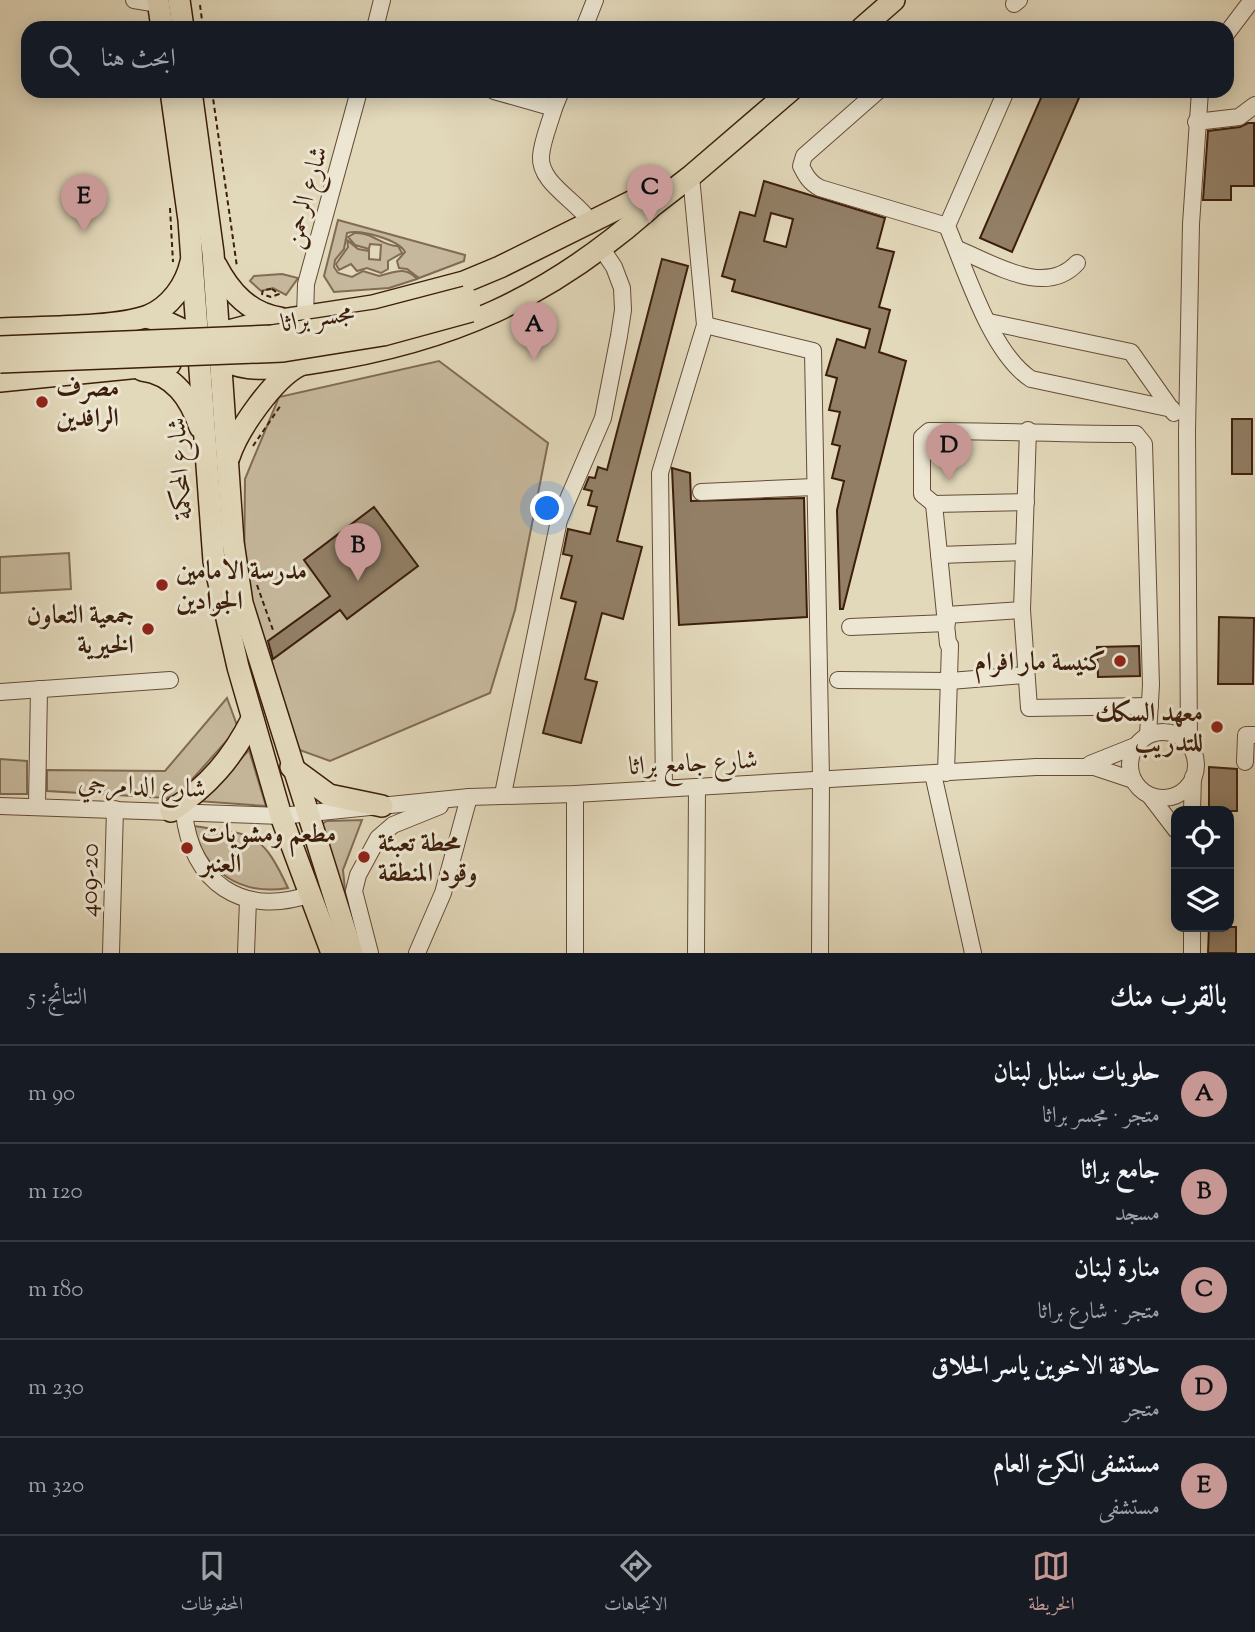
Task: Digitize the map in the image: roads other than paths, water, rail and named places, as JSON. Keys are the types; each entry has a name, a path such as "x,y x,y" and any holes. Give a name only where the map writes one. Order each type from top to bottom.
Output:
{"main road":[{"path":"854,21 877,0"},
{"path":"870,21 894,0"},
{"path":"165,21 174,2"},
{"path":"174,2 181,21"},
{"name":"شارع المحكمة","path":"172,98 202,253"},
{"name":"شارع المحكمة","path":"191,98 208,330 228,463 233,542 242,603 306,815 352,953"},
{"path":"214,366 247,368 306,364 402,345 456,330 543,288 603,249 645,203 768,98"},
{"path":"0,329 110,322 141,327 166,322 208,330 373,306 464,282 536,250 589,220 645,203 691,176 782,98"},
{"name":"مجسر براثا","path":"0,362 283,351 383,335 470,304 558,266 615,222 645,203"},
{"path":"141,327 168,303 202,253 238,298 259,312 297,318"},
{"name":"مجسر براثا","path":"0,347 272,336 470,304"},
{"path":"297,318 278,327 268,344 271,354 281,360 306,364"},
{"path":"0,381 170,364"},
{"path":"228,463 238,438 273,388 306,364"},
{"name":"شارع المحكمة","path":"214,366 205,441 214,561 253,719 281,816 332,953"},
{"path":"127,369 163,376 175,384 190,404 205,441"},
{"path":"177,812 219,772 238,747 253,719"},
{"path":"291,767 329,795 382,806"}],"street":[{"path":"134,0 174,2"},
{"path":"377,21 382,0"},
{"path":"587,21 595,0"},
{"path":"1234,24 1252,0"},
{"name":"شارع الرحمن","path":"297,318 357,98"},
{"path":"519,98 554,108"},
{"path":"558,98 541,155 542,166 549,180 580,207 589,220"},
{"path":"870,98 804,156 801,166 805,174 820,188 947,226"},
{"path":"1003,98 947,226 1006,357 1031,379 1172,409"},
{"path":"1192,806 1195,761 1189,745 1187,432 1198,98"},
{"path":"1196,122 1230,120 1255,106"},
{"path":"664,788 660,474 705,325 691,176"},
{"path":"503,794 559,520 603,418 619,337 623,310 622,288 603,249"},
{"path":"957,249 1040,280 1068,274 1077,264"},
{"path":"989,322 1131,352 1187,432"},
{"path":"705,325 813,351 821,779 820,953"},
{"path":"1026,502 934,504 922,494 924,433 1028,430 1047,433 1136,434 1144,444 1149,735"},
{"path":"1028,430 1022,610 1029,708 1150,706"},
{"path":"701,492 814,487"},
{"path":"934,504 949,645 950,681 939,773 973,953"},
{"path":"939,555 1024,552"},
{"path":"850,627 1022,610"},
{"path":"838,680 950,681 1025,675"},
{"path":"0,692 170,680"},
{"path":"37,804 40,689"},
{"path":"1171,823 1150,796 1133,780 1130,762 1135,746 1149,735 1170,733 1189,745"},
{"path":"1245,762 1246,735 1255,735"},
{"name":"شارع جامع براثا","path":"306,815 503,794 575,794 697,788 1084,765 1116,757 1135,746"},
{"name":"شارع جامع براثا","path":"1084,765 1104,768 1133,780"},
{"path":"1150,796 1172,797 1185,789 1193,777"},
{"path":"696,953 697,788"},
{"path":"575,794 575,953"},
{"path":"370,953 354,891 378,838 393,825 469,797"},
{"path":"417,953 443,892 469,797"},
{"name":"شارع الدامرجي","path":"0,806 37,804 177,812 306,815"},
{"name":"409-20","path":"111,953 115,809"},
{"path":"177,812 194,857 208,876 226,890 248,900 269,903 290,901 311,894"},
{"path":"246,953 248,900"},
{"path":"1192,932 1192,953"}],"place":[{"name":"منارة لبنان","path":"650,223"},
{"name":"مستشفى الكرخ العام","path":"84,232"},
{"name":"حلويات سنابل لبنان","path":"534,360"},
{"name":"مصرف الرافدين","path":"42,402"},
{"name":"حلاقة الاخوين ياسر الحلاق","path":"949,481"},
{"name":"جامع براثا","path":"358,581"},
{"name":"مدرسة الامامين الجوادين","path":"162,585"},
{"name":"جمعية التعاون الخيرية","path":"148,629"},
{"name":"كنيسة مار افرام","path":"1120,661"},
{"name":"معهد السكك للتدريب","path":"1217,727"},
{"name":"مطعم ومشويات العنبر","path":"187,848"},
{"name":"محطة تعبئة وقود المنطقة","path":"364,857"}]}
